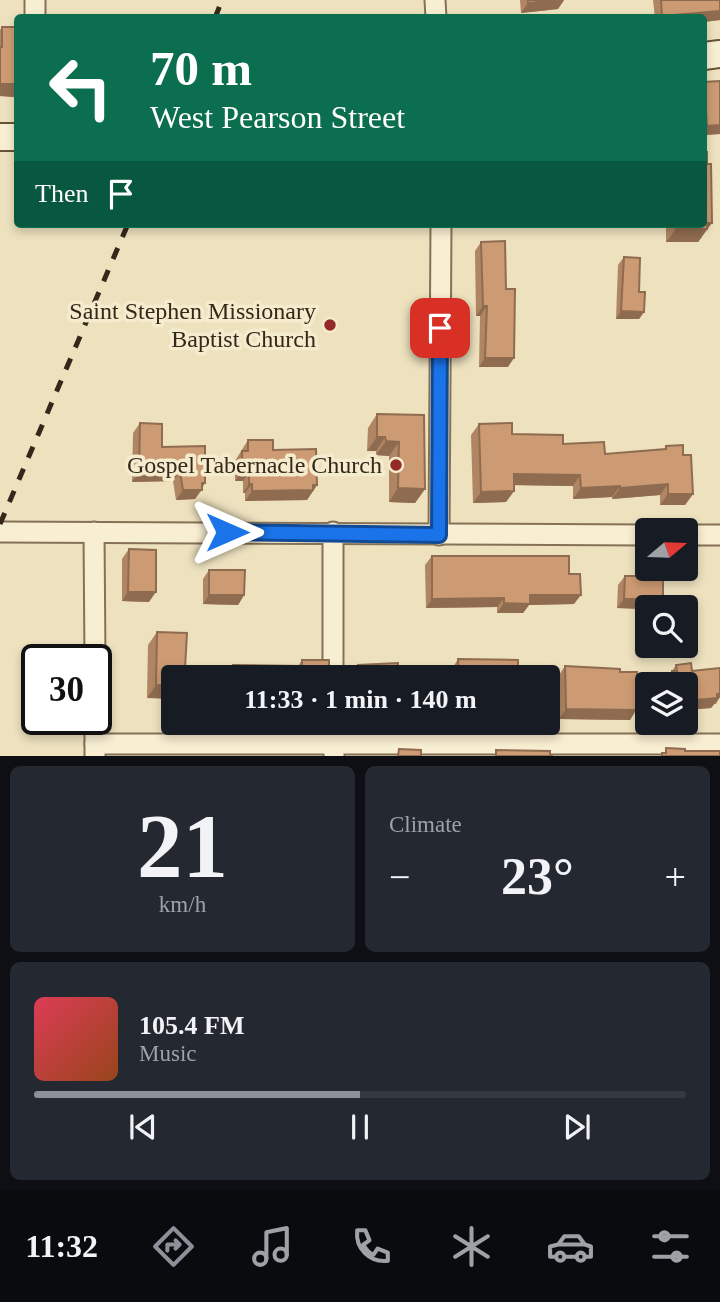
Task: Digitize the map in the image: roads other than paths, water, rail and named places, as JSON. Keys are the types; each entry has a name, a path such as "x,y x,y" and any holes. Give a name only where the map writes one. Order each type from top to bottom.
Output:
{"street":[{"path":"439,535 441,228"},
{"path":"94,531 95,644"},
{"path":"0,532 635,535"},
{"path":"333,532 334,665"},
{"path":"698,535 720,535"},
{"path":"95,750 334,750 720,744"}],"railway":[{"path":"217,14 222,0"},
{"path":"0,524 126,228"}],"place":[{"name":"Saint Stephen Missionary Baptist Church","path":"330,325"},
{"name":"Gospel Tabernacle Church","path":"396,465"}]}
